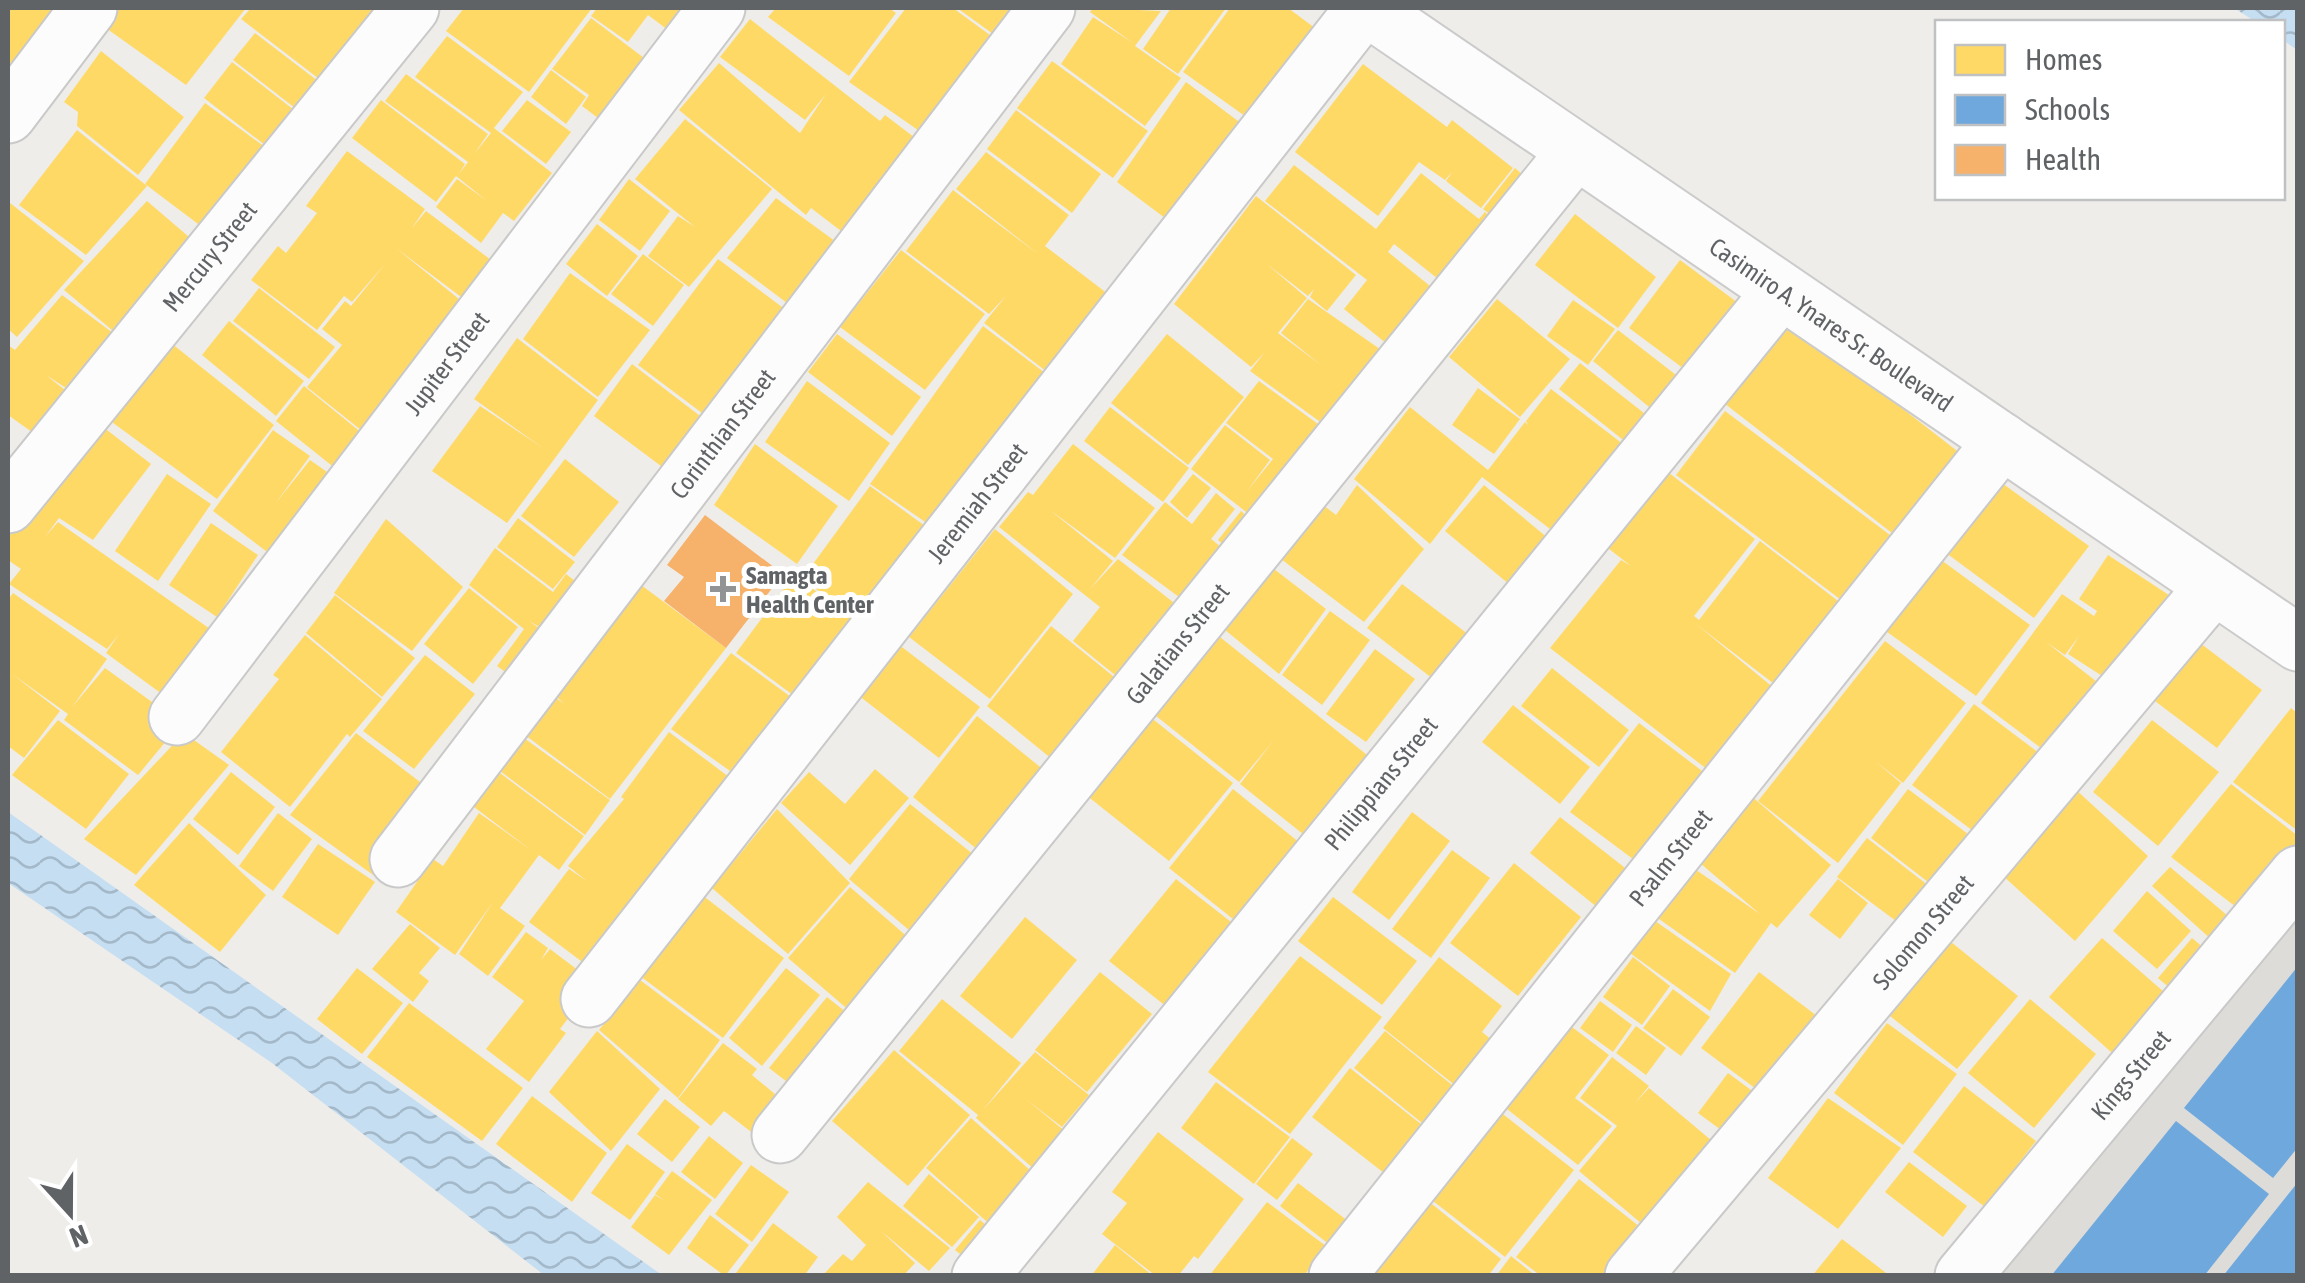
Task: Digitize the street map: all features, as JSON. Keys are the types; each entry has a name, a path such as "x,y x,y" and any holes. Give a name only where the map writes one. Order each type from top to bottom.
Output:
{"street":[{"path":"8,115 89,8"},
{"name":"Mercury Street","path":"8,506 411,8"},
{"name":"Jupiter Street","path":"177,716 717,8"},
{"name":"Corinthian Street","path":"398,858 1047,8"},
{"name":"Casimiro A. Ynares Sr. Boulevard","path":"1366,8 2298,643"},
{"name":"Jeremiah Street","path":"589,999 1366,8"},
{"name":"Galatians Street","path":"780,1135 1576,151"},
{"name":"Philippians Street","path":"980,1276 1781,291"},
{"name":"Psalm Street","path":"1337,1276 2002,442"},
{"name":"Solomon Street","path":"1633,1276 2214,586"},
{"name":"Kings Street","path":"1963,1276 2298,874"}],"shaded area":[{"path":"2297,901 2297,1275 1998,1275"}],"water":[{"path":"2234,8 2297,8 2297,50 2285,41 2285,20 2253,20"},
{"path":"8,812 662,1275 544,1275 272,1063 8,883"}],"building: Homes":[{"path":"8,8 67,8 8,102"},
{"path":"117,8 246,8 186,85 103,26"},
{"path":"251,8 398,8 336,92 241,19"},
{"path":"464,8 592,8 529,92 446,31"},
{"path":"597,8 703,8 680,39 648,15 628,42 591,16"},
{"path":"776,8 889,8 896,13 849,76 768,17"},
{"path":"906,8 953,8 994,38 925,135 849,82"},
{"path":"957,8 1034,8 1007,44"},
{"path":"1093,8 1161,11 1135,46 1181,78 1145,126 1061,64 1093,17 1133,43 1090,12"},
{"path":"1171,8 1226,8 1178,74 1143,49"},
{"path":"1230,8 1288,8 1334,42 1266,131 1183,72"},
{"path":"591,18 660,70 614,130 582,106 589,95 552,69"},
{"path":"750,19 880,121 885,115 931,150 858,244 811,208 806,215 679,110 719,63 800,133 826,94 805,120 720,57"},
{"path":"255,33 335,94 313,122 233,60"},
{"path":"447,36 523,92 494,128 552,173 514,221 503,213 481,243 436,207 457,179 487,201 456,176 436,202 352,138 381,100 465,164 459,174 468,162 385,101 406,74 488,134 474,154 491,133 415,77"},
{"path":"101,51 184,117 138,175 77,126 78,112 64,102"},
{"path":"1052,61 1148,131 1113,178 1017,108"},
{"path":"232,62 311,123 283,159 204,98"},
{"path":"1363,64 1447,127 1452,120 1513,168 1481,208 1446,181 1452,172 1445,180 1419,162 1378,216 1295,152"},
{"path":"551,70 586,97 566,124 531,97"},
{"path":"1186,82 1254,133 1185,233 1117,182"},
{"path":"527,100 571,132 546,164 502,131"},
{"path":"205,103 280,158 218,239 145,184"},
{"path":"1016,110 1101,174 1072,213 987,149"},
{"path":"685,119 772,189 689,287 648,256 678,216 695,227 635,179"},
{"path":"77,130 147,186 86,255 19,205"},
{"path":"347,151 425,209 412,228 426,211 511,275 481,312 396,248 480,316 394,389 361,430 307,387 342,345 322,329 345,301 351,306 385,264 352,302 344,296 317,330 251,280 278,246 286,253 317,213 306,206"},
{"path":"986,152 1069,215 1045,246 1129,310 1047,372 984,323 1006,296 989,314 906,251 953,190 1038,254 956,189"},
{"path":"1294,165 1376,229 1421,173 1479,219 1485,212 1508,232 1457,294 1394,244 1388,252 1451,303 1387,344 1344,309 1367,280 1265,201"},
{"path":"1515,168 1541,191 1510,230 1483,209"},
{"path":"629,179 670,211 640,251 599,220"},
{"path":"1256,196 1356,275 1327,311 1310,297 1314,289 1308,296 1268,265 1307,298 1278,333 1321,365 1281,333 1308,299 1400,363 1341,437 1250,371 1265,352 1251,367 1174,304"},
{"path":"776,198 854,255 807,318 727,258"},
{"path":"147,201 203,249 130,345 64,290"},
{"path":"10,203 84,261 17,337 8,329"},
{"path":"1575,214 1656,277 1618,328 1535,265"},
{"path":"597,224 638,256 607,296 566,264"},
{"path":"901,250 985,314 925,390 840,327"},
{"path":"643,254 684,285 653,326 611,294"},
{"path":"718,259 798,319 718,425 638,365"},
{"path":"1680,260 1753,314 1703,383 1629,328"},
{"path":"570,273 650,330 598,397 523,339"},
{"path":"259,288 335,347 309,379 233,321"},
{"path":"62,295 113,333 66,388 46,375 80,402 46,442 8,415 8,345 15,350"},
{"path":"1497,299 1570,359 1520,417 1449,357"},
{"path":"1573,300 1615,329 1588,365 1547,336"},
{"path":"1784,317 1965,457 1901,540 1720,400"},
{"path":"229,321 304,381 276,416 202,355"},
{"path":"983,326 1057,382 947,537 870,484"},
{"path":"1618,330 1698,392 1671,425 1593,361"},
{"path":"837,334 921,397 892,436 808,372"},
{"path":"1167,334 1244,397 1188,465 1111,403"},
{"path":"517,338 598,400 507,523 432,471 480,406 543,448 474,399"},
{"path":"171,343 274,425 217,499 105,417"},
{"path":"1580,363 1658,424 1637,451 1559,389"},
{"path":"632,364 712,425 673,475 594,416"},
{"path":"807,381 890,443 849,501 765,442"},
{"path":"1259,381 1340,440 1268,529 1191,469 1225,425 1270,460 1247,491 1273,459 1226,423"},
{"path":"304,386 379,447 351,481 276,421"},
{"path":"1478,388 1520,419 1494,454 1452,425"},
{"path":"1551,389 1640,457 1571,545 1482,477 1430,544 1354,479 1410,407 1488,470 1525,422 1528,425 1526,421"},
{"path":"1110,407 1189,468 1163,502 1084,441"},
{"path":"1725,411 1902,544 1853,609 1676,475"},
{"path":"85,413 151,464 93,540 59,518 45,537 58,522 230,643 181,708 106,653 119,634 107,649 9,584 21,569 8,560 8,510"},
{"path":"273,430 310,456 275,504 310,460 347,486 287,567 213,511"},
{"path":"755,444 838,506 797,564 714,505"},
{"path":"1073,444 1155,508 1115,558 1050,510 1113,561 1090,589 1118,559 1196,620 1165,658 1138,637 1163,659 1136,692 1073,641 1100,607 999,527 1028,492 1033,495"},
{"path":"565,459 619,502 574,557 521,516"},
{"path":"1660,466 1755,539 1694,616 1699,620 1760,541 1851,611 1787,694 1696,624 1785,697 1721,780 1550,648 1621,560 1631,566 1600,542"},
{"path":"167,474 211,504 158,581 115,551"},
{"path":"1193,474 1211,488 1187,518 1170,502"},
{"path":"1995,478 2089,546 2034,618 1942,550"},
{"path":"1357,485 1424,549 1364,622 1281,559 1323,505 1336,515"},
{"path":"1484,485 1566,553 1527,599 1445,531"},
{"path":"870,486 943,539 874,630 802,579"},
{"path":"1216,493 1235,509 1211,539 1240,562 1198,611 1122,555 1165,502 1192,524"},
{"path":"1241,511 1259,526 1235,555 1218,540"},
{"path":"518,518 575,562 553,589 497,547"},
{"path":"386,519 463,587 412,651 334,593"},
{"path":"211,523 258,555 217,617 169,585"},
{"path":"995,529 1073,594 990,699 909,637"},
{"path":"495,548 553,592 566,574 588,591 555,636 529,621 553,638 519,682 497,666 524,629 469,585"},
{"path":"2108,555 2181,603 2124,690 2068,654 2079,636 2065,655 2046,642 2106,689 2053,757 1981,703 2062,594 2094,616 2097,611 2079,599"},
{"path":"1937,557 2030,625 1976,696 1883,629"},
{"path":"1274,569 1326,609 1279,674 1225,630"},
{"path":"794,575 867,629 808,706 736,653"},
{"path":"1402,584 1485,647 1450,692 1367,628"},
{"path":"641,585 726,648 610,799 525,735 555,697 564,704 556,696"},
{"path":"469,588 518,627 473,684 424,644"},
{"path":"13,593 107,659 72,707 105,668 181,723 138,775 64,720 68,714 12,674 60,711 24,758 8,746 8,600"},
{"path":"335,595 415,658 382,697 306,633"},
{"path":"1330,611 1370,640 1322,705 1282,675"},
{"path":"1051,626 1134,693 1069,773 987,706"},
{"path":"305,635 382,699 350,737 347,734 290,807 221,752 279,679 273,675"},
{"path":"1220,637 1387,771 1323,850 1240,784 1274,740 1239,782 1156,716"},
{"path":"2196,640 2262,690 2217,748 2151,698"},
{"path":"1885,641 1966,703 1903,783 1875,761 1901,783 1838,863 1758,801"},
{"path":"898,644 980,707 939,758 858,695"},
{"path":"1375,649 1415,679 1366,742 1326,714"},
{"path":"731,653 810,711 747,783 671,729"},
{"path":"425,655 475,694 414,769 363,731"},
{"path":"1552,668 1629,730 1599,767 1521,706"},
{"path":"1974,704 2047,759 1985,840 1912,785"},
{"path":"1513,705 1590,767 1560,804 1482,742"},
{"path":"2291,708 2298,714 2298,831 2233,782"},
{"path":"977,716 1060,783 995,864 913,797"},
{"path":"1149,716 1233,783 1169,861 1086,795"},
{"path":"58,720 129,774 86,829 12,775"},
{"path":"2152,720 2219,772 2158,846 2093,792"},
{"path":"1639,723 1714,780 1645,868 1570,812"},
{"path":"669,732 745,789 605,979 529,922 569,869 587,881 568,866 624,799 621,797"},
{"path":"184,733 229,765 136,875 84,839"},
{"path":"356,733 437,795 376,877 290,815"},
{"path":"524,738 610,800 585,835 500,771"},
{"path":"875,769 909,798 850,865 781,803 809,772 845,804"},
{"path":"231,772 275,807 238,855 193,819"},
{"path":"500,773 584,836 559,870 539,855 500,908 525,926 488,976 459,954 493,902 455,955 396,912 433,859 443,866 479,813 531,850 474,807"},
{"path":"2231,784 2298,836 2298,856 2249,917 2171,857"},
{"path":"2073,787 2148,856 2075,941 2002,875"},
{"path":"1233,789 1316,856 1253,935 1169,868"},
{"path":"1908,789 1980,843 1941,892 1871,838"},
{"path":"1749,794 1831,865 1777,928 1771,923 1735,973 1652,914 1689,865 1760,914 1694,858"},
{"path":"910,804 993,870 930,948 849,879"},
{"path":"777,809 850,883 788,954 712,888"},
{"path":"1412,812 1450,841 1389,920 1352,892"},
{"path":"278,813 312,839 273,891 239,866"},
{"path":"1560,817 1638,878 1608,916 1530,853"},
{"path":"189,823 266,895 220,952 134,885"},
{"path":"1867,838 1938,893 1908,930 1837,877"},
{"path":"318,844 375,882 338,935 282,897"},
{"path":"1452,850 1490,878 1431,958 1392,929"},
{"path":"1514,863 1581,917 1518,996 1450,943"},
{"path":"2170,867 2241,927 2222,949 2152,886"},
{"path":"1176,879 1249,936 1182,1019 1109,961"},
{"path":"1838,879 1868,903 1840,939 1809,915"},
{"path":"850,887 926,953 865,1024 788,958"},
{"path":"2147,891 2191,931 2157,969 2113,931"},
{"path":"702,895 784,958 723,1038 640,976"},
{"path":"1333,897 1417,961 1382,1005 1298,941"},
{"path":"1648,916 1731,974 1710,1011 1623,948"},
{"path":"1025,917 1077,960 1012,1039 960,996"},
{"path":"410,924 440,948 419,973 429,981 413,1002 372,969"},
{"path":"526,932 548,948 541,960 550,949 595,983 560,1029 566,1033 529,1082 486,1049 524,1001 492,977"},
{"path":"2102,938 2172,999 2119,1059 2049,997"},
{"path":"2192,938 2218,960 2185,1001 2158,978"},
{"path":"1951,942 2018,996 1957,1069 1890,1016"},
{"path":"1300,956 1382,1017 1290,1134 1208,1072"},
{"path":"1439,957 1502,1006 1482,1032 1502,1048 1466,1094 1383,1028"},
{"path":"1633,957 1670,986 1642,1025 1603,997"},
{"path":"357,968 403,1003 362,1054 317,1019"},
{"path":"786,968 820,995 762,1066 729,1038"},
{"path":"1100,972 1152,1014 1087,1092 1035,1050"},
{"path":"1759,972 1829,1025 1771,1100 1701,1048"},
{"path":"640,980 720,1040 678,1098 599,1030"},
{"path":"1673,989 1710,1017 1681,1056 1643,1028"},
{"path":"827,997 861,1024 804,1095 769,1068"},
{"path":"942,999 1021,1063 983,1110 1035,1052 1089,1095 1062,1127 1027,1100 1083,1146 1053,1186 976,1118 978,1115 899,1051"},
{"path":"2030,999 2096,1054 2034,1128 1968,1073"},
{"path":"1600,1001 1632,1025 1613,1052 1580,1028"},
{"path":"409,1003 523,1088 482,1141 367,1057"},
{"path":"1560,1018 1609,1055 1575,1098 1612,1126 1578,1165 1493,1098"},
{"path":"1887,1023 1957,1074 1903,1145 1834,1093"},
{"path":"1636,1026 1666,1048 1646,1075 1616,1053"},
{"path":"597,1031 660,1089 611,1151 549,1092"},
{"path":"1385,1031 1462,1093 1432,1131 1354,1068"},
{"path":"723,1043 757,1069 752,1075 787,1104 759,1138 724,1111 711,1126 678,1099"},
{"path":"894,1050 970,1115 908,1186 832,1121"},
{"path":"1612,1057 1649,1086 1635,1103 1649,1088 1718,1146 1648,1229 1579,1171 1617,1126 1580,1098"},
{"path":"1350,1068 1431,1132 1393,1180 1312,1117"},
{"path":"1728,1073 1766,1101 1736,1141 1698,1113"},
{"path":"1216,1082 1290,1137 1254,1184 1181,1128"},
{"path":"1964,1086 2036,1141 1985,1207 1913,1152"},
{"path":"532,1096 607,1153 572,1202 496,1144"},
{"path":"1828,1098 1901,1148 1838,1229 1768,1178"},
{"path":"665,1099 700,1127 672,1162 637,1134"},
{"path":"1494,1107 1574,1170 1505,1257 1424,1194"},
{"path":"971,1118 1047,1185 1002,1235 926,1168"},
{"path":"1158,1132 1244,1199 1198,1259 1194,1256 1178,1276 1156,1276 1102,1234 1127,1203 1112,1192"},
{"path":"709,1136 743,1163 715,1199 681,1172"},
{"path":"1292,1138 1313,1154 1277,1200 1256,1184"},
{"path":"627,1144 665,1172 630,1220 591,1193"},
{"path":"1909,1162 1967,1206 1943,1237 1885,1192"},
{"path":"751,1165 789,1192 752,1242 715,1214"},
{"path":"672,1171 712,1200 669,1255 631,1227 655,1195 665,1201 655,1194"},
{"path":"929,1174 979,1217 952,1247 903,1206"},
{"path":"1579,1179 1644,1230 1608,1276 1541,1276 1516,1257"},
{"path":"868,1182 950,1248 929,1271 881,1231 915,1263 903,1276 822,1276 843,1254 852,1261 866,1245 837,1217"},
{"path":"1298,1183 1348,1221 1330,1245 1280,1206"},
{"path":"1418,1193 1501,1259 1488,1276 1381,1276 1363,1262"},
{"path":"1267,1202 1326,1246 1306,1273 1209,1276"},
{"path":"710,1215 749,1245 725,1276 687,1248"},
{"path":"980,1220 1004,1240 979,1269 955,1250"},
{"path":"773,1223 818,1257 804,1276 738,1276 736,1273"},
{"path":"1842,1239 1890,1276 1812,1276"},
{"path":"1115,1245 1153,1276 1091,1276"},
{"path":"1511,1256 1536,1276 1496,1276"}],"building: Schools":[{"path":"2298,966 2298,1147 2273,1178 2184,1108"},
{"path":"2176,1121 2269,1194 2204,1276 2051,1276"},
{"path":"2298,1182 2298,1276 2223,1276"}],"building: Health":[{"name":"Samagta Health Center","path":"705,515 783,574 726,648 664,601 684,577 667,565"}],"place":[{"name":"Samagta Health Center","path":"723,589"}]}
